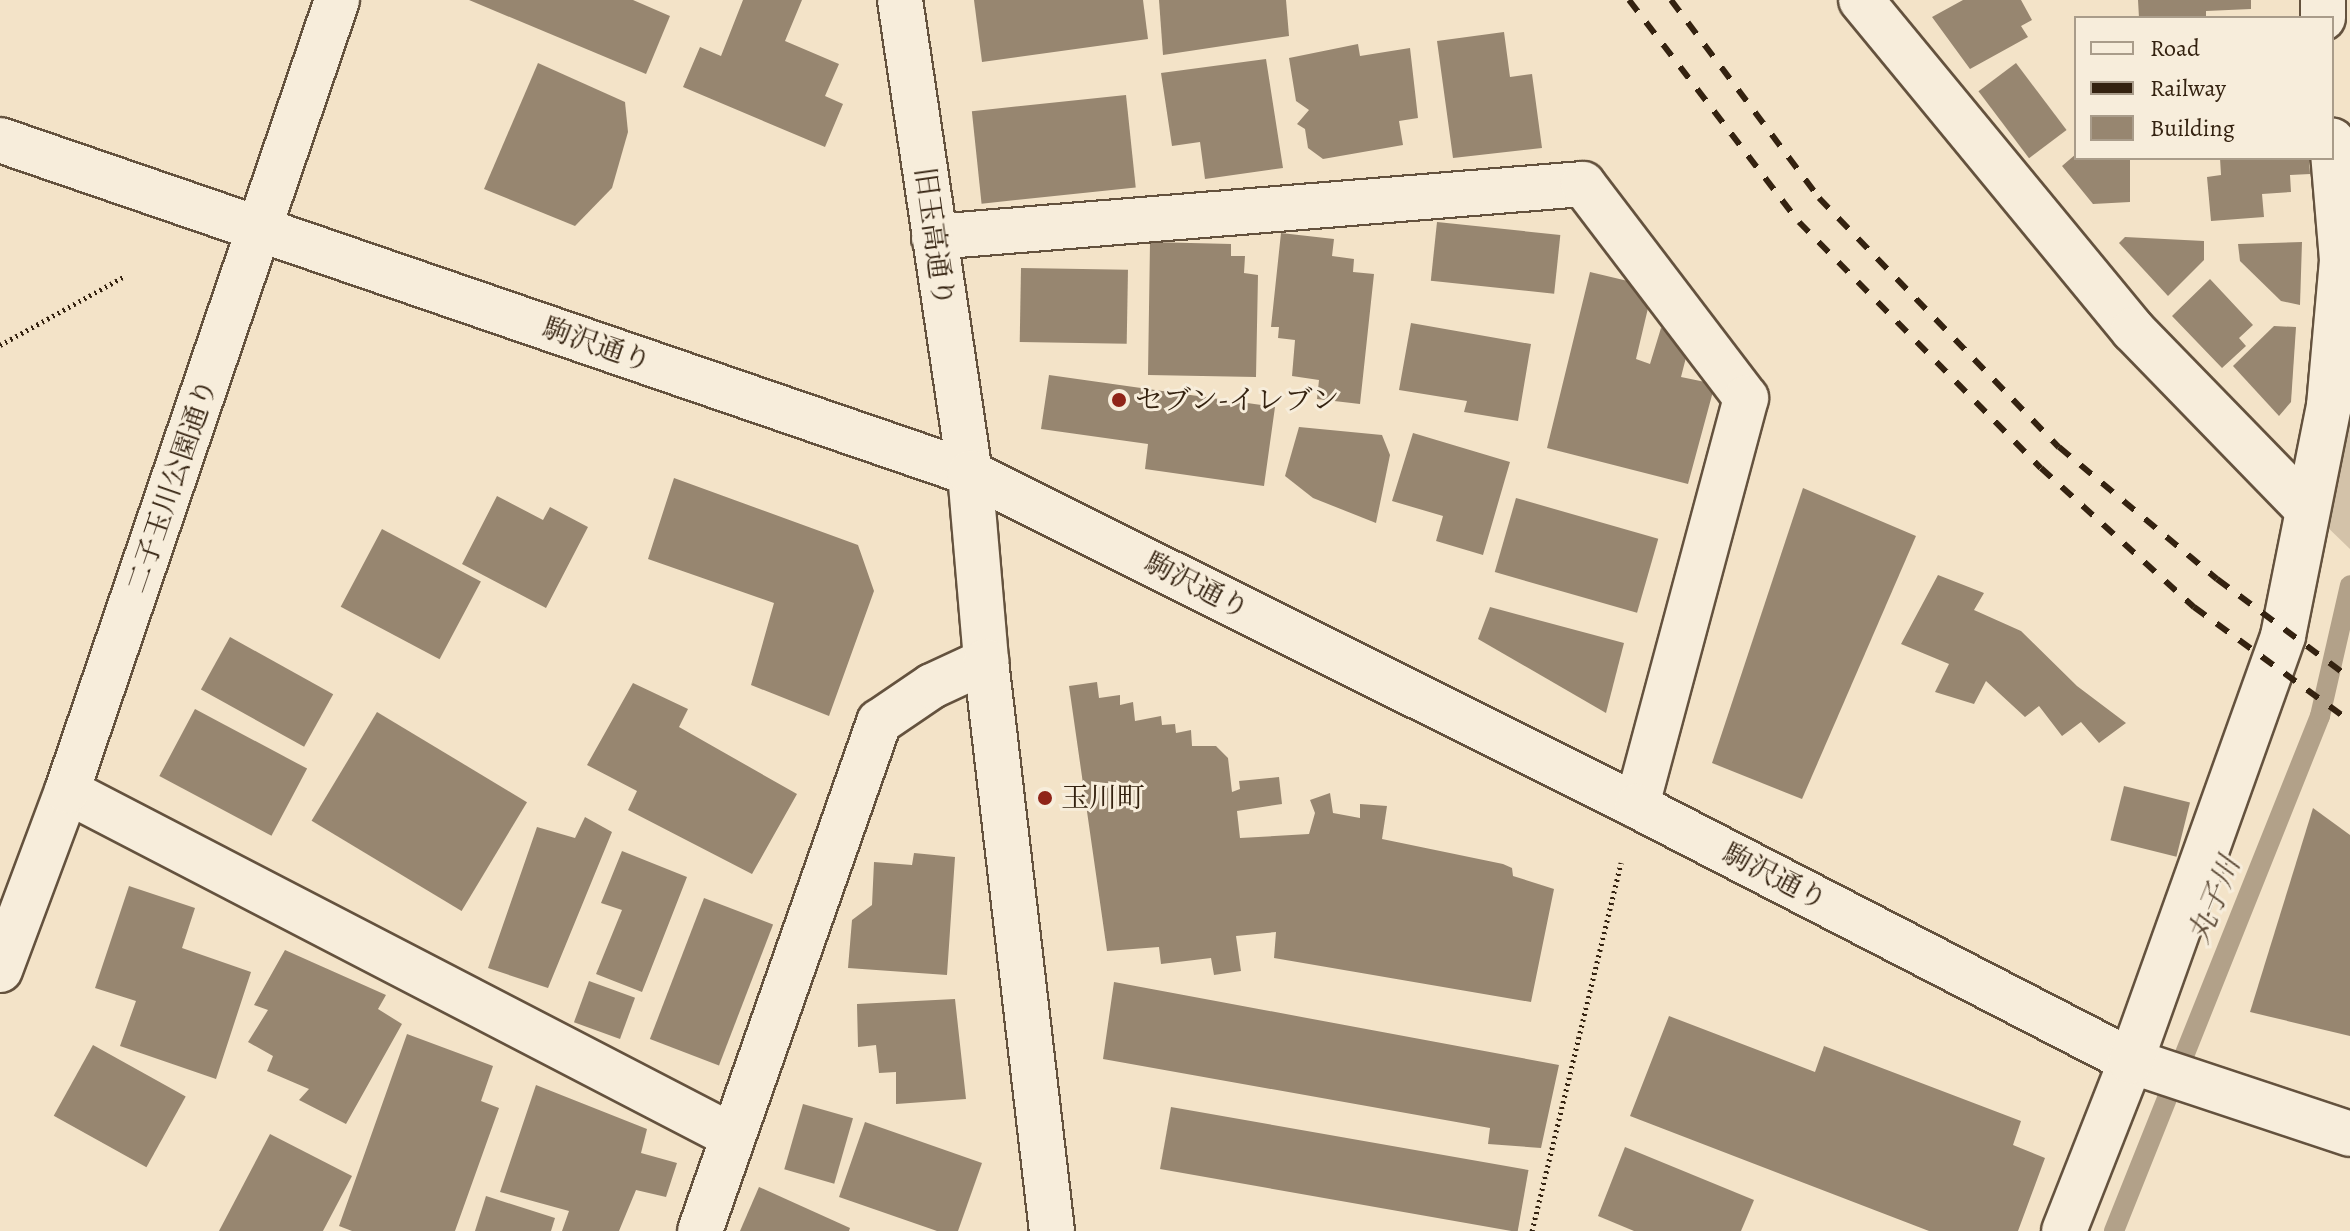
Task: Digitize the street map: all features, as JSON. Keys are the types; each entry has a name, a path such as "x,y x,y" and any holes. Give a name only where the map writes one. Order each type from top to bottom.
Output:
{"street":[{"name":"二子玉川公園通り","path":"0,970 67,791 337,0"},
{"name":"旧玉高通り","path":"900,0 970,473 986,661 1052,1231"},
{"path":"1861,0 2133,330 2305,507"},
{"name":"駒沢通り","path":"0,140 970,473 1637,806 2131,1061 2201,1087 2350,1134"},
{"path":"2064,1231 2131,1061 2283,636 2305,507 2329,406 2342,260 2334,160"},
{"path":"934,237 1583,184 1746,398 1637,806"},
{"path":"700,1231 879,722 932,686 986,661"},
{"path":"67,791 732,1136"}],"path":[{"path":"0,345 125,276"},
{"path":"1532,1231 1637,806"}],"shaded area":[{"path":"2350,327 2350,549 2321,521"}],"building":[{"path":"469,0 633,0 670,16 646,74"},
{"path":"743,0 802,0 785,41 839,64 825,96 843,104 825,147 683,87 700,47 721,56"},
{"path":"974,0 1143,0 1148,39 982,62"},
{"path":"1159,0 1286,0 1289,36 1163,55"},
{"path":"1963,0 2021,0 2032,20 2021,26 2028,37 1970,69 1932,17"},
{"path":"2138,0 2251,0 2251,9 2206,11 2206,16 2139,16"},
{"path":"1504,32 1510,77 1532,74 1542,148 1453,158 1437,41"},
{"path":"1358,44 1360,56 1410,48 1418,118 1399,121 1403,145 1323,159 1308,148 1305,129 1297,124 1309,110 1296,101 1289,58"},
{"path":"1266,59 1283,168 1205,179 1200,142 1172,146 1161,73"},
{"path":"538,63 625,102 628,132 612,188 575,226 484,189"},
{"path":"2016,63 2067,130 2029,158 1978,91"},
{"path":"1126,95 1136,187 982,204 972,111"},
{"path":"2074,156 2074,160 2130,160 2130,202 2093,204 2062,166"},
{"path":"2220,160 2309,160 2310,174 2290,175 2291,192 2262,194 2264,217 2211,221 2207,177 2221,175"},
{"path":"1437,222 1560,235 1554,294 1431,281"},
{"path":"1281,233 1334,239 1332,256 1354,259 1353,272 1374,274 1360,404 1317,399 1319,380 1292,376 1295,340 1278,338 1279,327 1271,327"},
{"path":"2125,237 2204,241 2204,260 2168,296 2119,243"},
{"path":"1150,242 1231,244 1231,256 1245,256 1244,273 1258,275 1256,377 1148,375"},
{"path":"2302,242 2300,305 2281,301 2240,261 2238,244"},
{"path":"1021,268 1128,270 1127,344 1020,342"},
{"path":"1590,272 1653,287 1636,359 1650,364 1661,328 1691,338 1681,377 1715,384 1688,484 1547,448"},
{"path":"2210,279 2253,325 2239,338 2246,346 2222,368 2172,316"},
{"path":"1411,323 1531,344 1518,421 1464,412 1467,401 1399,390"},
{"path":"2274,326 2296,327 2291,402 2279,416 2233,366"},
{"path":"1049,375 1275,407 1264,486 1145,469 1148,444 1041,429"},
{"path":"1299,427 1382,435 1390,455 1376,523 1313,498 1285,476"},
{"path":"1413,433 1510,462 1483,555 1436,541 1443,516 1392,501"},
{"path":"674,478 858,545 874,591 829,716 751,685 774,603 648,559"},
{"path":"1803,488 1916,536 1802,799 1712,763"},
{"path":"497,496 543,520 550,507 588,527 546,608 462,564"},
{"path":"1516,498 1658,539 1637,613 1495,572"},
{"path":"382,529 481,582 440,659 341,607"},
{"path":"1938,575 1984,593 1974,610 2021,631 2077,686 2126,723 2099,743 2081,722 2062,736 2039,706 2025,717 1986,681 1974,704 1935,692 1949,664 1901,644"},
{"path":"1490,607 1624,643 1606,713 1478,639"},
{"path":"230,637 333,694 304,747 201,689"},
{"path":"1097,682 1099,698 1120,695 1120,705 1133,702 1135,721 1161,716 1162,725 1175,724 1176,733 1191,730 1192,746 1216,746 1228,758 1232,792 1240,789 1239,781 1279,777 1282,804 1237,811 1240,838 1309,834 1315,813 1310,800 1330,793 1333,813 1360,818 1360,804 1387,806 1382,839 1503,864 1512,868 1513,876 1554,889 1531,1002 1274,958 1276,932 1236,936 1241,971 1214,975 1211,958 1161,964 1159,947 1107,951 1069,686"},
{"path":"633,683 688,709 679,727 797,794 752,874 628,810 637,791 587,765"},
{"path":"195,709 307,769 271,836 159,776"},
{"path":"377,712 527,802 462,911 312,821"},
{"path":"2124,786 2190,802 2176,857 2110,840"},
{"path":"2313,808 2350,835 2350,1036 2250,1012"},
{"path":"585,817 612,832 548,988 488,968 537,827 575,838"},
{"path":"622,851 687,877 642,992 596,974 622,910 601,903"},
{"path":"914,853 955,857 947,975 848,968 852,920 872,905 874,862 912,865"},
{"path":"129,886 195,908 182,948 251,972 216,1079 120,1046 136,1001 95,988"},
{"path":"704,898 773,925 719,1065 650,1039"},
{"path":"285,950 386,995 378,1009 402,1024 346,1124 299,1100 309,1089 267,1071 273,1056 248,1042 268,1010 254,1005"},
{"path":"589,981 635,998 620,1039 574,1022"},
{"path":"1114,982 1559,1065 1541,1148 1488,1144 1490,1128 1103,1059"},
{"path":"955,999 966,1099 896,1104 896,1072 879,1073 876,1045 858,1047 857,1004"},
{"path":"1669,1016 1815,1072 1824,1046 2021,1121 2013,1145 2045,1158 2018,1231 1929,1231 1630,1116"},
{"path":"407,1034 493,1066 481,1101 499,1108 455,1231 352,1231 339,1226"},
{"path":"93,1045 186,1096 146,1167 54,1116"},
{"path":"536,1085 647,1129 641,1153 677,1163 666,1197 636,1190 619,1231 562,1231 569,1211 500,1192"},
{"path":"803,1104 853,1118 834,1184 784,1169"},
{"path":"1171,1107 1528,1170 1518,1231 1511,1231 1160,1169"},
{"path":"865,1122 982,1163 958,1231 937,1231 839,1197"},
{"path":"270,1134 352,1176 323,1231 219,1231"},
{"path":"1625,1147 1754,1200 1741,1231 1634,1231 1598,1216"},
{"path":"759,1187 850,1228 849,1231 740,1231"},
{"path":"486,1196 555,1218 551,1231 475,1231"}],"waterway":[{"name":"丸子川","path":"2114,1231 2320,716 2350,585"}],"railway":[{"path":"1629,0 1799,222 2041,468 2194,607 2350,721"},
{"path":"1671,0 1819,198 2059,447 2217,579 2350,678"}],"place":[{"name":"セブン-イレブン","path":"1119,400"},
{"name":"玉川町","path":"1045,798"}]}
